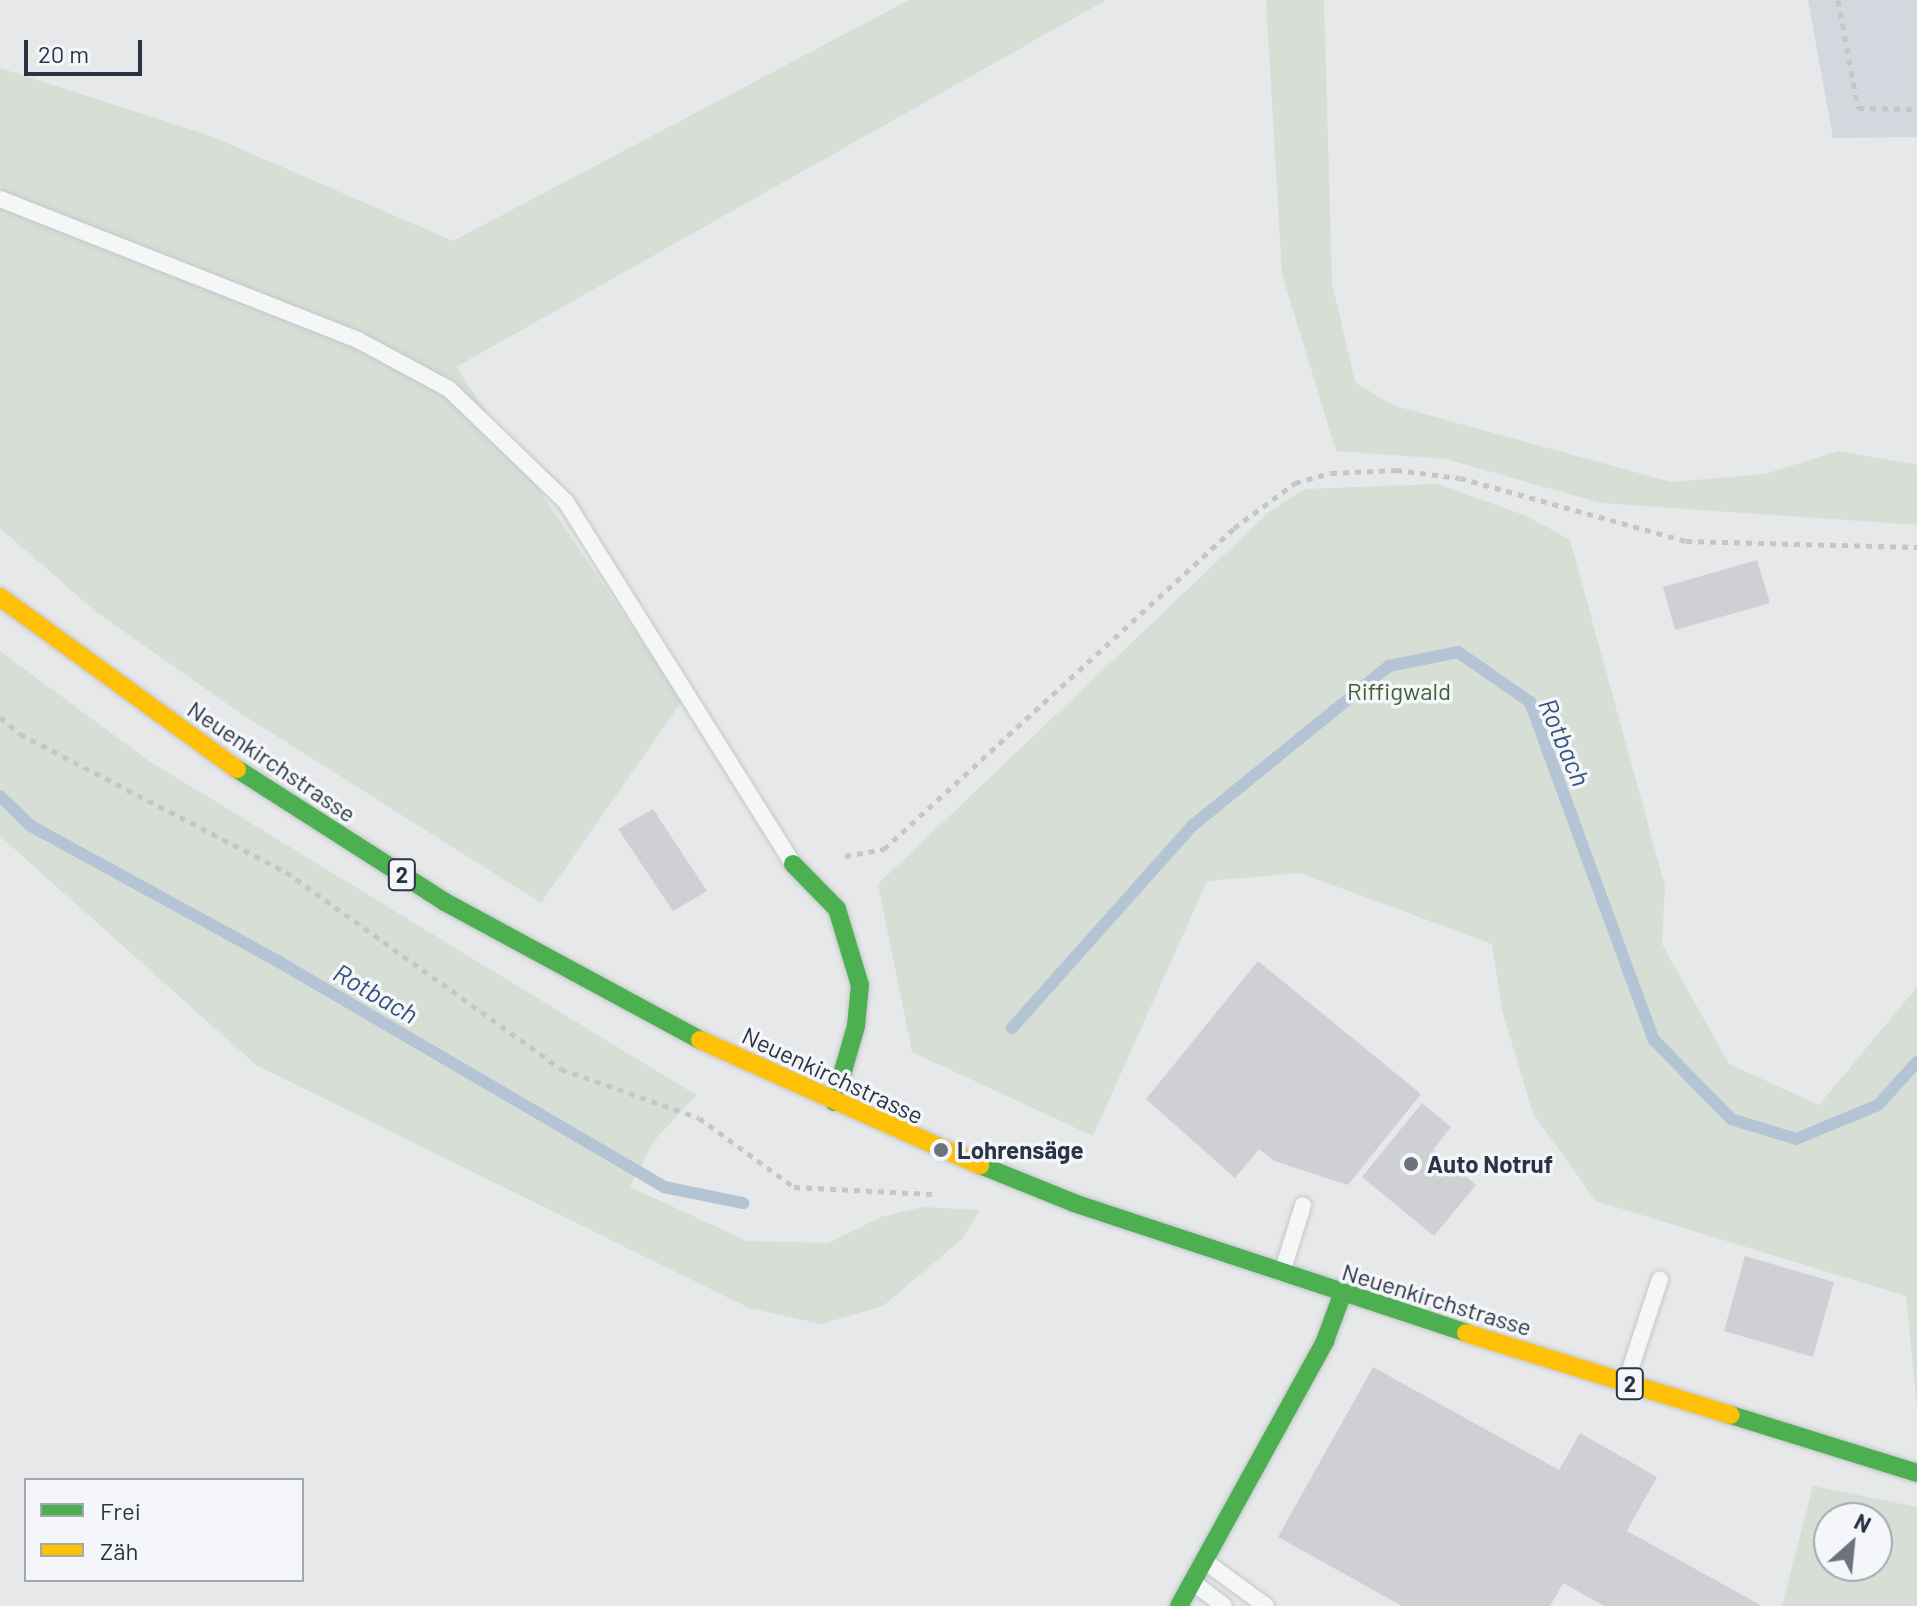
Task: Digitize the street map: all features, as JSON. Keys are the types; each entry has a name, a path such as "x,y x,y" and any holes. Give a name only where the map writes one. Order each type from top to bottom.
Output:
{"main road":[{"name":"Neuenkirchstrasse","path":"0,597 270,793 445,902 641,1010 834,1102 1074,1203 1342,1295 1917,1473"},
{"path":"793,864 837,909 860,985 856,1026 834,1102"},
{"path":"1179,1606 1190,1580 1325,1341 1342,1295"}],"lane":[{"path":"0,199 358,340 449,389 566,502 793,864"},
{"path":"1282,1274 1303,1205"},
{"path":"1626,1383 1660,1279"},
{"path":"1202,1560 1266,1606"},
{"path":"1190,1580 1224,1606"}],"path":[{"path":"1838,0 1858,108 1917,109"},
{"path":"793,864 884,849 1234,528 1295,483 1331,473 1409,471 1460,478 1686,541 1917,547"},
{"path":"0,717 20,734 286,872 561,1069 699,1118 794,1187 937,1195"}],"shaded area":[{"path":"1808,0 1917,0 1917,137 1833,138"}],"green space":[{"path":"909,0 1106,0 456,367 682,701 541,903 240,713 95,611 0,528 0,68 211,136 453,241"},
{"path":"1266,0 1324,0 1332,283 1355,382 1392,405 1671,482 1765,474 1838,451 1917,465 1917,525 1601,503 1446,459 1336,451 1282,274"},
{"name":"Riffigwald","path":"1437,484 1527,516 1570,540 1665,886 1662,944 1729,1064 1819,1105 1917,987 1917,1406 1906,1296 1596,1201 1533,1114 1502,1010 1492,944 1300,873 1207,881 1093,1136 912,1052 878,884 1270,511 1305,489"},
{"path":"0,651 149,761 696,1095 654,1141 630,1187 747,1241 828,1243 881,1217 923,1207 980,1210 963,1238 883,1306 821,1324 749,1308 256,1065 0,836"},
{"path":"1813,1486 1892,1502 1813,1502 1813,1582 1893,1582 1893,1502 1917,1507 1917,1606 1782,1606"}],"building":[{"path":"1757,560 1770,603 1675,630 1663,587"},
{"path":"653,809 707,891 673,911 618,829"},
{"path":"1258,961 1421,1094 1348,1185 1274,1161 1259,1149 1235,1178 1146,1099"},
{"name":"Auto Notruf","path":"1422,1103 1451,1127 1433,1150 1476,1185 1434,1236 1362,1177"},
{"path":"1745,1256 1834,1282 1813,1357 1724,1331"},
{"path":"1373,1367 1559,1470 1580,1433 1657,1477 1627,1531 1762,1606 1604,1606 1563,1583 1550,1606 1402,1606 1278,1537"}],"waterway":[{"name":"Rotbach","path":"1012,1028 1192,826 1389,666 1458,652 1530,702 1654,1040 1731,1119 1796,1139 1878,1105 1917,1062"},
{"name":"Rotbach","path":"0,796 31,826 281,963 664,1187 743,1203"}],"traffic: fast":[{"path":"237,769 445,902 700,1040"},
{"path":"793,864 837,909 860,985 856,1026 834,1102"},
{"path":"980,1165 1074,1203 1466,1333"},
{"path":"1179,1606 1325,1341 1342,1295"},
{"path":"1731,1415 1917,1473"}],"traffic: slow":[{"path":"0,597 237,769"},
{"path":"700,1040 980,1165"},
{"path":"1466,1333 1731,1415"}],"place":[{"name":"Lohrensäge","path":"941,1150"},
{"name":"Auto Notruf","path":"1411,1164"}]}
